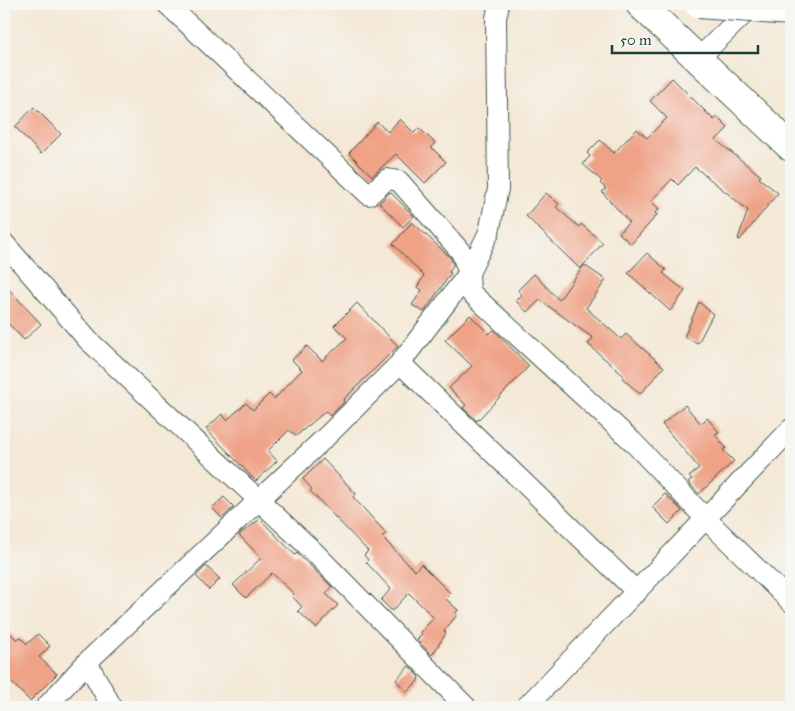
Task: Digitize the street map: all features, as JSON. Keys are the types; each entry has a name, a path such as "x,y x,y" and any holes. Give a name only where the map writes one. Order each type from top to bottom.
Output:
{"main road":[{"path":"640,4 791,147"},
{"path":"699,4 791,11"}],"street":[{"path":"167,4 369,195 387,179 399,181 461,252 469,274 470,292 632,441 706,519 791,602"},
{"path":"46,707 87,662 258,501 400,363 469,274 489,232 498,189 496,18 499,4"},
{"path":"697,60 754,4"},
{"path":"4,243 88,340 313,551 466,707"},
{"path":"400,363 636,592"},
{"path":"526,707 791,429"},
{"path":"87,662 112,707"}],"building":[{"path":"672,78 714,120 717,117 728,128 716,140 761,176 759,178 778,193 740,240 738,239 748,210 695,167 678,185 672,179 651,201 659,209 655,213 657,215 631,244 619,233 629,222 602,192 606,189 600,183 602,181 583,164 590,156 587,153 600,140 614,153 637,129 647,138 667,118 650,101"},
{"path":"34,107 61,134 41,154 15,127"},
{"path":"400,119 414,133 419,128 435,143 431,147 446,162 425,183 396,154 372,176 349,153 377,122 388,132"},
{"path":"390,192 414,216 403,227 379,203"},
{"path":"546,193 559,204 556,207 579,227 581,224 603,243 580,269 526,216"},
{"path":"412,222 451,258 453,265 449,272 451,273 424,312 412,305 422,290 417,287 424,276 393,244"},
{"path":"647,253 666,270 663,273 685,291 670,311 628,273"},
{"path":"584,265 606,280 586,308 621,339 626,334 664,367 640,394 622,378 624,376 588,344 593,338 540,300 527,312 516,301 522,295 518,290 534,274 559,300"},
{"path":"4,284 41,324 24,340 4,319"},
{"path":"699,302 713,314 698,343 684,337"},
{"path":"357,303 398,346 343,400 344,402 330,416 326,411 296,436 289,430 268,451 277,461 256,481 206,429 222,414 227,420 246,403 253,410 269,394 274,399 302,370 292,360 307,346 322,361 347,338 334,326"},
{"path":"470,315 489,334 494,330 529,366 477,421 463,408 466,405 449,388 472,366 445,340"},
{"path":"685,405 701,424 707,418 719,432 715,434 726,448 723,450 734,461 699,494 688,482 692,479 689,477 699,468 662,424"},
{"path":"323,459 356,494 353,497 386,533 382,537 415,571 421,564 451,594 446,599 458,610 455,614 457,615 444,631 446,633 432,655 417,640 422,634 420,632 434,618 409,593 392,611 381,600 391,589 366,562 368,560 364,555 368,551 310,491 312,489 303,479"},
{"path":"665,494 682,511 669,524 652,507"},
{"path":"224,497 234,507 222,518 212,508"},
{"path":"260,519 295,555 297,553 332,587 326,594 338,605 316,628 298,611 302,607 292,596 294,594 272,573 246,598 233,585 261,558 239,535"},
{"path":"206,566 220,579 209,590 196,576"},
{"path":"4,627 17,640 20,637 27,644 38,634 50,646 39,657 57,674 30,701 4,675"},
{"path":"409,666 419,676 418,681 407,692 396,680"}]}
